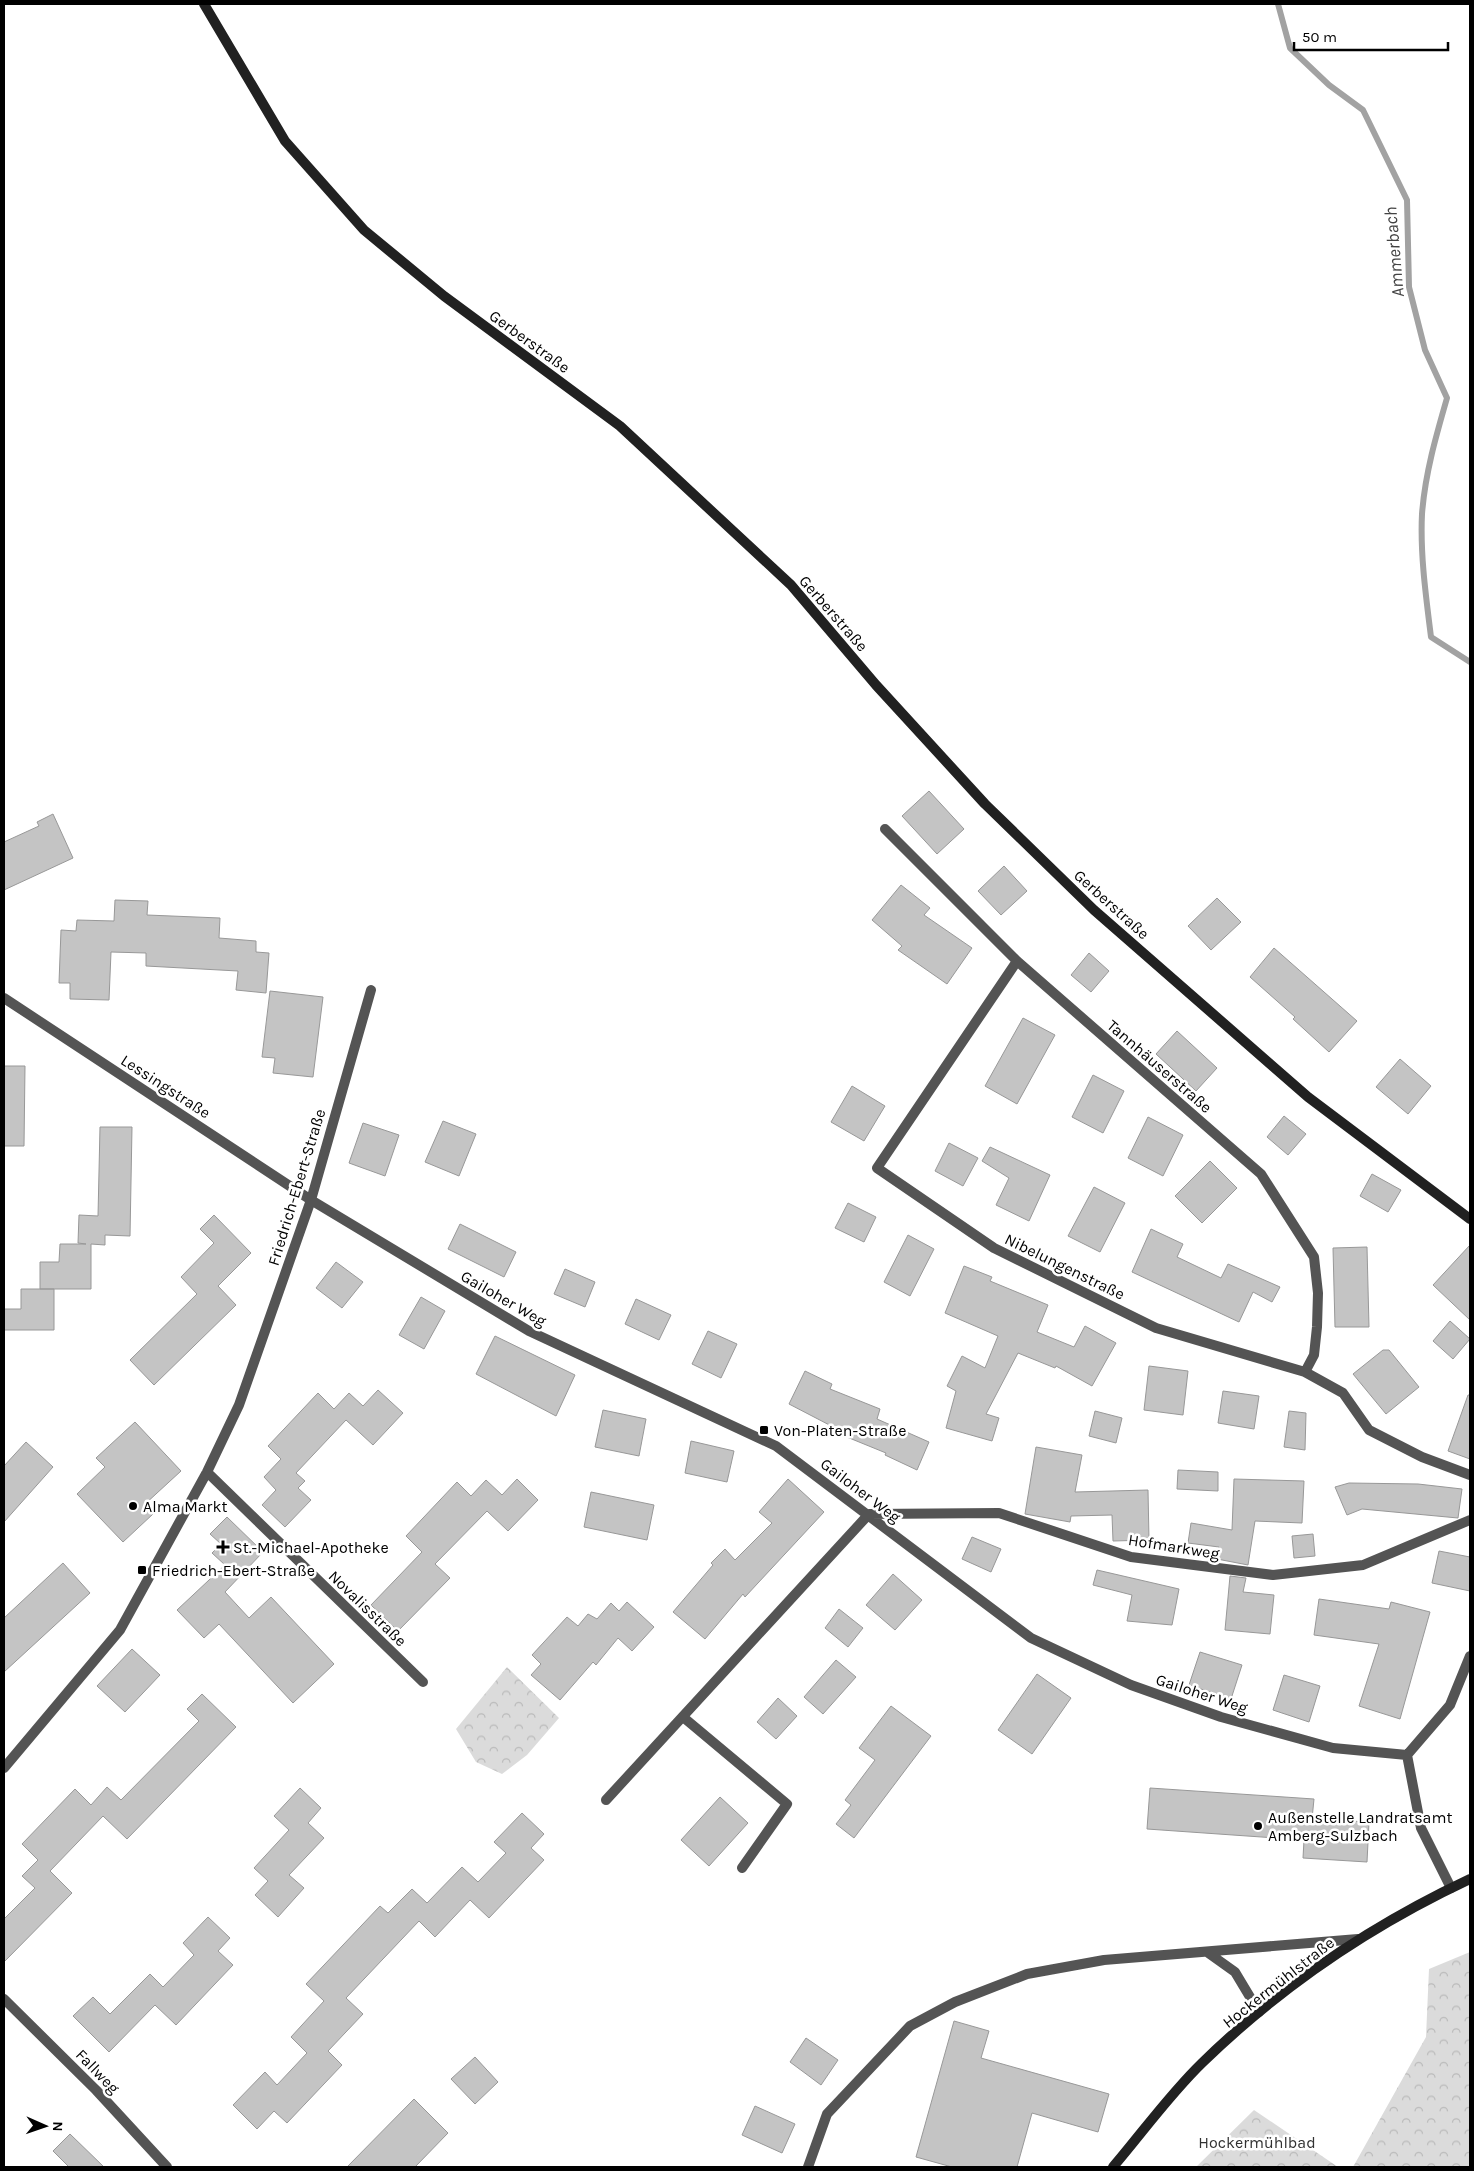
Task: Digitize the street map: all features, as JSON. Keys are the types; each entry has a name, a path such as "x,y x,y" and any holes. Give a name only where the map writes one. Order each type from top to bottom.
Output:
{"street":[{"name":"Gerberstraße","path":"204,4 285,141 364,230 444,296 620,426 791,585 876,685 985,804 1094,910 1308,1096 1470,1219"},
{"name":"Tannhäuserstraße","path":"885,829 1017,961 1261,1174 1314,1257 1318,1293 1317,1327 1314,1355 1305,1372"},
{"name":"Nibelungenstraße","path":"1017,961 876,1168 994,1248 1156,1328 1305,1372 1343,1393 1369,1430 1422,1457 1470,1475"},
{"name":"Friedrich-Ebert-Straße","path":"4,1768 120,1630 207,1472 240,1405 311,1200 371,990"},
{"name":"Lessingstraße","path":"4,998 311,1200"},
{"name":"Gailoher Weg","path":"311,1200 529,1332 776,1446 869,1514 1031,1638 1131,1685 1221,1717 1333,1748 1407,1754"},
{"name":"Novalisstraße","path":"207,1472 423,1682"},
{"name":"Hofmarkweg","path":"869,1514 998,1513 1131,1557 1274,1575 1364,1565 1470,1520"},
{"path":"606,1800 869,1514"},
{"path":"1451,1888 1421,1828 1407,1754 1450,1705 1470,1656"},
{"path":"683,1716 787,1804 742,1868"},
{"name":"Hockermühlstraße","path":"1113,2167 1201,2064 1259,2012 1358,1939 1470,1879"},
{"path":"808,2167 827,2114 910,2026 956,2002 1027,1974 1104,1960 1358,1939"},
{"path":"1207,1952 1235,1972 1259,2012"},
{"name":"Fallweg","path":"4,1999 96,2090 167,2167"}],"green space":[{"path":"507,1667 559,1718 527,1755 502,1774 476,1762 456,1729"},
{"name":"Hockermühlbad","path":"1470,1952 1470,2167 1353,2167 1426,2037 1429,1969"},
{"name":"Hockermühlbad","path":"1254,2110 1338,2167 1196,2167"}],"building":[{"path":"929,791 964,829 937,854 902,816"},
{"path":"53,814 73,858 4,890 4,842 39,826 37,822"},
{"path":"1004,866 1027,891 1001,915 978,891"},
{"path":"901,885 930,908 924,915 972,948 947,984 898,950 902,946 872,920"},
{"path":"1217,898 1241,922 1211,950 1188,926"},
{"path":"115,900 148,901 147,915 220,918 219,938 256,941 256,952 269,953 266,993 236,990 238,971 146,966 146,953 111,952 109,1000 70,999 70,983 59,983 61,930 76,931 77,920 114,921"},
{"path":"1274,948 1357,1021 1329,1052 1293,1019 1295,1017 1250,977"},
{"path":"1089,953 1109,971 1091,992 1071,975"},
{"path":"270,991 323,997 313,1077 273,1073 275,1058 262,1057"},
{"path":"1023,1018 1055,1035 1017,1104 985,1086"},
{"path":"1177,1031 1217,1068 1196,1091 1156,1054"},
{"path":"1400,1059 1431,1086 1408,1114 1376,1087"},
{"path":"4,1066 25,1066 24,1146 4,1146"},
{"path":"1093,1075 1124,1091 1103,1133 1072,1117"},
{"path":"852,1086 885,1106 864,1141 831,1122"},
{"path":"1284,1116 1306,1134 1288,1155 1267,1137"},
{"path":"1148,1117 1183,1135 1163,1176 1128,1158"},
{"path":"443,1121 476,1134 459,1176 425,1162"},
{"path":"363,1123 399,1135 385,1176 349,1163"},
{"path":"100,1127 132,1127 130,1236 105,1235 105,1245 91,1244 91,1289 40,1289 40,1262 59,1262 60,1244 86,1244 78,1243 79,1215 98,1216"},
{"path":"949,1143 978,1158 963,1186 935,1171"},
{"path":"990,1147 1050,1175 1029,1221 996,1205 1009,1178 982,1161"},
{"path":"1210,1161 1237,1188 1202,1223 1175,1196"},
{"path":"1372,1174 1401,1190 1388,1212 1360,1196"},
{"path":"1094,1187 1125,1203 1100,1252 1068,1236"},
{"path":"848,1203 876,1217 864,1242 835,1228"},
{"path":"214,1215 251,1253 218,1286 236,1305 154,1385 130,1360 197,1294 181,1277 214,1243 200,1229"},
{"path":"460,1224 516,1252 504,1277 448,1249"},
{"path":"1151,1229 1183,1244 1177,1257 1221,1278 1228,1264 1280,1287 1272,1302 1253,1292 1239,1322 1132,1272"},
{"path":"908,1235 934,1249 910,1296 884,1282"},
{"path":"1470,1245 1470,1320 1433,1285"},
{"path":"1367,1247 1369,1327 1335,1327 1333,1248"},
{"path":"336,1262 363,1282 342,1308 316,1288"},
{"path":"964,1266 992,1277 990,1281 1048,1305 1037,1332 1074,1347 1085,1326 1116,1343 1092,1386 1056,1366 1055,1368 1018,1353 986,1414 999,1418 992,1441 946,1428 956,1391 947,1386 962,1356 985,1368 998,1336 945,1313"},
{"path":"565,1269 595,1282 585,1307 554,1294"},
{"path":"21,1289 54,1289 54,1330 4,1330 4,1309 21,1309"},
{"path":"421,1297 445,1311 424,1349 399,1335"},
{"path":"636,1299 671,1315 659,1340 625,1324"},
{"path":"1450,1321 1470,1339 1453,1359 1433,1341"},
{"path":"708,1331 737,1344 721,1378 692,1364"},
{"path":"495,1336 575,1375 556,1416 476,1374"},
{"path":"1383,1350 1389,1350 1419,1387 1386,1414 1353,1374"},
{"path":"1149,1366 1188,1371 1183,1415 1144,1410"},
{"path":"805,1371 832,1384 830,1389 880,1409 877,1419 929,1442 917,1470 885,1455 886,1453 837,1433 839,1430 789,1404"},
{"path":"378,1390 403,1413 373,1445 346,1420 296,1473 305,1481 298,1488 311,1500 285,1527 262,1505 276,1490 264,1477 281,1459 268,1446 318,1393 334,1409 349,1393 363,1406"},
{"path":"1223,1391 1259,1396 1254,1429 1218,1423"},
{"path":"1468,1395 1470,1395 1470,1459 1448,1451"},
{"path":"603,1410 646,1419 639,1456 595,1447"},
{"path":"1095,1411 1122,1418 1116,1443 1089,1436"},
{"path":"1289,1411 1306,1413 1305,1450 1284,1447"},
{"path":"135,1422 181,1471 144,1505 153,1514 123,1542 77,1494 105,1467 96,1458"},
{"path":"691,1441 734,1451 727,1482 685,1473"},
{"path":"26,1442 53,1467 4,1522 4,1466"},
{"path":"1036,1447 1082,1455 1075,1492 1148,1490 1149,1540 1113,1541 1112,1515 1071,1516 1070,1522 1025,1514"},
{"path":"1178,1470 1218,1472 1218,1491 1177,1489"},
{"path":"517,1479 538,1500 508,1531 487,1511 435,1564 450,1578 398,1631 371,1605 422,1552 406,1536 457,1482 471,1496 486,1480 502,1495"},
{"path":"788,1479 824,1512 745,1597 743,1594 705,1639 673,1612 713,1565 711,1563 725,1549 735,1560 772,1523 759,1512"},
{"path":"1234,1479 1304,1481 1302,1523 1255,1521 1248,1565 1217,1559 1219,1547 1188,1543 1191,1523 1232,1530"},
{"path":"1349,1483 1418,1484 1462,1489 1458,1518 1362,1509 1347,1515 1335,1487"},
{"path":"591,1492 654,1505 647,1540 584,1527"},
{"path":"227,1517 263,1552 225,1592 249,1618 271,1597 334,1664 293,1703 219,1624 204,1638 177,1610 225,1565 212,1553 221,1544 210,1534"},
{"path":"1313,1534 1315,1556 1294,1558 1292,1536"},
{"path":"972,1537 1001,1549 991,1572 962,1559"},
{"path":"1439,1551 1470,1557 1470,1591 1432,1583"},
{"path":"63,1563 90,1593 4,1672 4,1618"},
{"path":"1097,1570 1179,1589 1172,1625 1127,1621 1132,1595 1093,1585"},
{"path":"893,1574 922,1600 895,1630 866,1605"},
{"path":"1230,1576 1246,1578 1243,1592 1274,1595 1270,1634 1225,1630"},
{"path":"1319,1599 1389,1609 1391,1602 1430,1612 1400,1719 1359,1706 1379,1644 1314,1635"},
{"path":"627,1602 654,1627 632,1651 618,1638 596,1665 593,1662 560,1700 531,1675 541,1664 532,1655 567,1617 578,1626 588,1614 597,1619 611,1603 619,1611"},
{"path":"839,1609 863,1628 848,1647 825,1628"},
{"path":"132,1649 160,1675 125,1712 97,1686"},
{"path":"1200,1652 1242,1665 1231,1699 1189,1685"},
{"path":"836,1660 856,1677 823,1714 804,1697"},
{"path":"1037,1674 1071,1698 1032,1754 998,1730"},
{"path":"1284,1675 1320,1686 1309,1722 1273,1710"},
{"path":"202,1694 236,1727 127,1839 103,1816 50,1871 72,1893 4,1962 4,1919 35,1888 22,1876 38,1860 22,1844 75,1789 91,1805 107,1787 121,1800 199,1721 187,1709"},
{"path":"778,1698 797,1716 776,1739 757,1722"},
{"path":"891,1706 931,1736 854,1838 836,1824 851,1805 845,1800 875,1760 859,1748"},
{"path":"300,1788 321,1808 308,1823 324,1838 289,1875 304,1888 278,1917 255,1895 268,1881 254,1868 289,1830 274,1816"},
{"name":"Außenstelle Landratsamt Amberg-Sulzbach","path":"1150,1788 1314,1799 1312,1819 1369,1822 1367,1862 1303,1858 1304,1840 1147,1829"},
{"path":"720,1797 748,1823 709,1866 681,1840"},
{"path":"522,1813 544,1834 531,1848 544,1860 489,1918 470,1900 435,1937 419,1921 346,1998 363,2014 328,2051 342,2065 287,2123 274,2111 257,2129 233,2105 265,2072 277,2085 307,2053 291,2037 324,2001 306,1984 380,1906 388,1913 412,1889 427,1903 462,1867 478,1882 506,1853 494,1842"},
{"path":"208,1917 230,1938 218,1951 233,1965 176,2025 155,2005 109,2052 73,2016 93,1997 110,2014 150,1974 163,1987 194,1955 183,1943"},
{"path":"954,2021 989,2031 981,2058 1109,2094 1098,2132 1032,2113 1017,2167 952,2167 916,2157"},
{"path":"806,2038 838,2060 821,2085 790,2062"},
{"path":"475,2057 498,2082 475,2104 451,2079"},
{"path":"414,2099 448,2133 415,2167 347,2167"},
{"path":"755,2106 795,2124 782,2153 742,2135"},
{"path":"70,2134 104,2167 69,2167 53,2151"}],"waterway":[{"name":"Ammerbach","path":"1278,4 1290,48 1329,85 1363,110 1407,200 1409,287 1425,350 1447,398 1428,470 1423,499 1423,560 1431,637 1470,662"}],"place":[{"name":"Von-Platen-Straße","path":"764,1430"},
{"name":"Alma Markt","path":"133,1506"},
{"name":"St.-Michael-Apotheke","path":"223,1547"},
{"name":"Friedrich-Ebert-Straße","path":"142,1570"},
{"name":"Außenstelle Landratsamt Amberg-Sulzbach","path":"1258,1826"}]}
